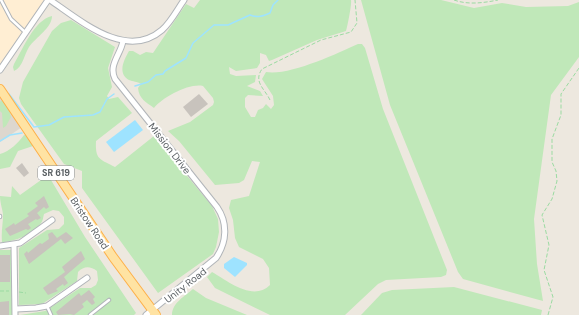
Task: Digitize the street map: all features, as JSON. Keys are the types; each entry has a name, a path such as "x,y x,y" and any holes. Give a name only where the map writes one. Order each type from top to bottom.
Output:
{"main road":[{"name":"Bristow Road","path":"0,88 151,313"}],"street":[{"path":"0,70 49,0 103,34 114,40 123,41 142,39 156,34 167,24 184,0"},
{"name":"Mission Drive","path":"123,41 121,51 114,64 112,74 221,213 225,229 225,238 216,258"},
{"path":"0,246 14,245 26,240 52,220"},
{"path":"14,245 16,312 47,306 87,278"},
{"name":"Unity Road","path":"151,313 216,258"}],"lane":[{"path":"1,0 11,19 26,32"},
{"path":"90,315 109,300"},
{"path":"47,306 51,315"}],"path":[{"path":"270,100 259,84 262,69 321,40 351,32 357,23 355,0"},
{"path":"454,0 462,3 483,3 498,0"},
{"path":"548,315 553,297 544,270 548,245 542,216 552,199 557,181 556,171 552,162 552,139 561,115 561,94 579,68"}],"shaded area":[{"path":"0,0 46,0 8,60 0,65"},
{"path":"0,93 22,127 0,142"}],"green space":[{"path":"200,0 351,0 346,31 317,40 269,61 266,55 260,53 260,63 257,68 236,71 229,67 230,74 236,76 256,75 255,82 247,86 260,91 263,96 248,95 245,98 245,107 251,117 255,117 258,110 263,108 266,104 271,109 274,105 273,96 262,79 266,72 287,71 299,68 358,44 362,44 365,48 383,109 447,270 446,275 441,277 386,280 378,284 345,315 270,315 215,288 207,277 212,272 233,285 248,291 263,290 270,285 269,268 263,259 239,247 235,238 233,220 229,208 231,200 249,196 260,162 252,161 244,180 239,183 215,185 179,141 168,131 190,122 213,105 213,98 203,86 191,87 170,95 154,108 143,100 140,95 138,88 141,84 129,80 125,77 122,70 129,51 133,51 140,55 146,52 153,53 186,4 194,8"},
{"path":"361,0 441,0 474,8 502,3 526,7 568,6 579,2 579,57 551,95 534,219 537,264 543,301 463,279 458,272 390,105"},
{"path":"52,16 49,24 29,47 21,64 14,71 14,64 34,29 40,23"},
{"path":"71,20 115,47 108,68 112,87 107,96 109,99 118,97 132,113 96,141 96,152 100,158 115,167 154,136 212,206 218,219 219,232 213,254 158,293 82,188 82,171 64,164 21,104 19,98 23,82 52,31 61,23"},
{"path":"2,100 8,107 11,117 6,126 3,128 2,113 0,111 0,102"},
{"path":"24,135 31,136 33,146 18,151 10,167 0,169 0,154 14,146"},
{"path":"48,175 85,237 136,313 134,315 20,315 45,311 80,288 91,288 96,285 98,280 97,271 92,268 85,268 78,272 77,281 42,304 19,305 19,248 47,230 59,229 64,224 64,217 59,211 53,210 44,214 42,222 34,231 18,239 2,242 3,215 0,196 11,197 12,186 20,195"},
{"path":"0,250 12,250 12,315 0,315"},
{"path":"454,287 542,310 541,315 361,315 382,293 392,290"},
{"path":"193,289 206,298 247,315 172,315 174,307 177,303"}],"water":[{"path":"135,120 143,130 114,152 106,142"},
{"path":"234,257 247,263 247,265 235,277 224,268 224,264"}],"building":[{"path":"199,94 208,104 191,117 183,107"},
{"path":"22,163 29,173 24,177 16,168"},
{"path":"44,196 49,207 46,209 44,207 37,213 41,218 28,224 31,228 28,230 26,229 10,236 5,229 14,223 15,225 29,216 27,214 38,206 35,203"},
{"path":"52,232 57,238 66,232 73,238 65,244 61,239 29,264 24,254 27,251 28,253 40,243 42,244 49,239 48,234"},
{"path":"81,251 85,259 64,277 68,283 64,286 63,284 56,289 58,291 48,295 43,288 65,272 62,267"},
{"path":"0,255 10,255 10,282 0,282"},
{"path":"89,290 95,297 93,299 95,303 92,305 87,300 82,304 84,307 74,315 58,315 56,312 79,293 81,296"},
{"path":"9,301 9,315 0,315 0,302"}],"waterway":[{"path":"135,86 148,82 156,75 163,74 165,71 186,58 193,43 214,25 228,25 250,15 263,16 270,13 273,5 278,0"},
{"path":"9,94 34,127 49,125 64,117 93,115 100,112 107,99 114,94"},
{"path":"0,141 10,135 22,133"}]}
